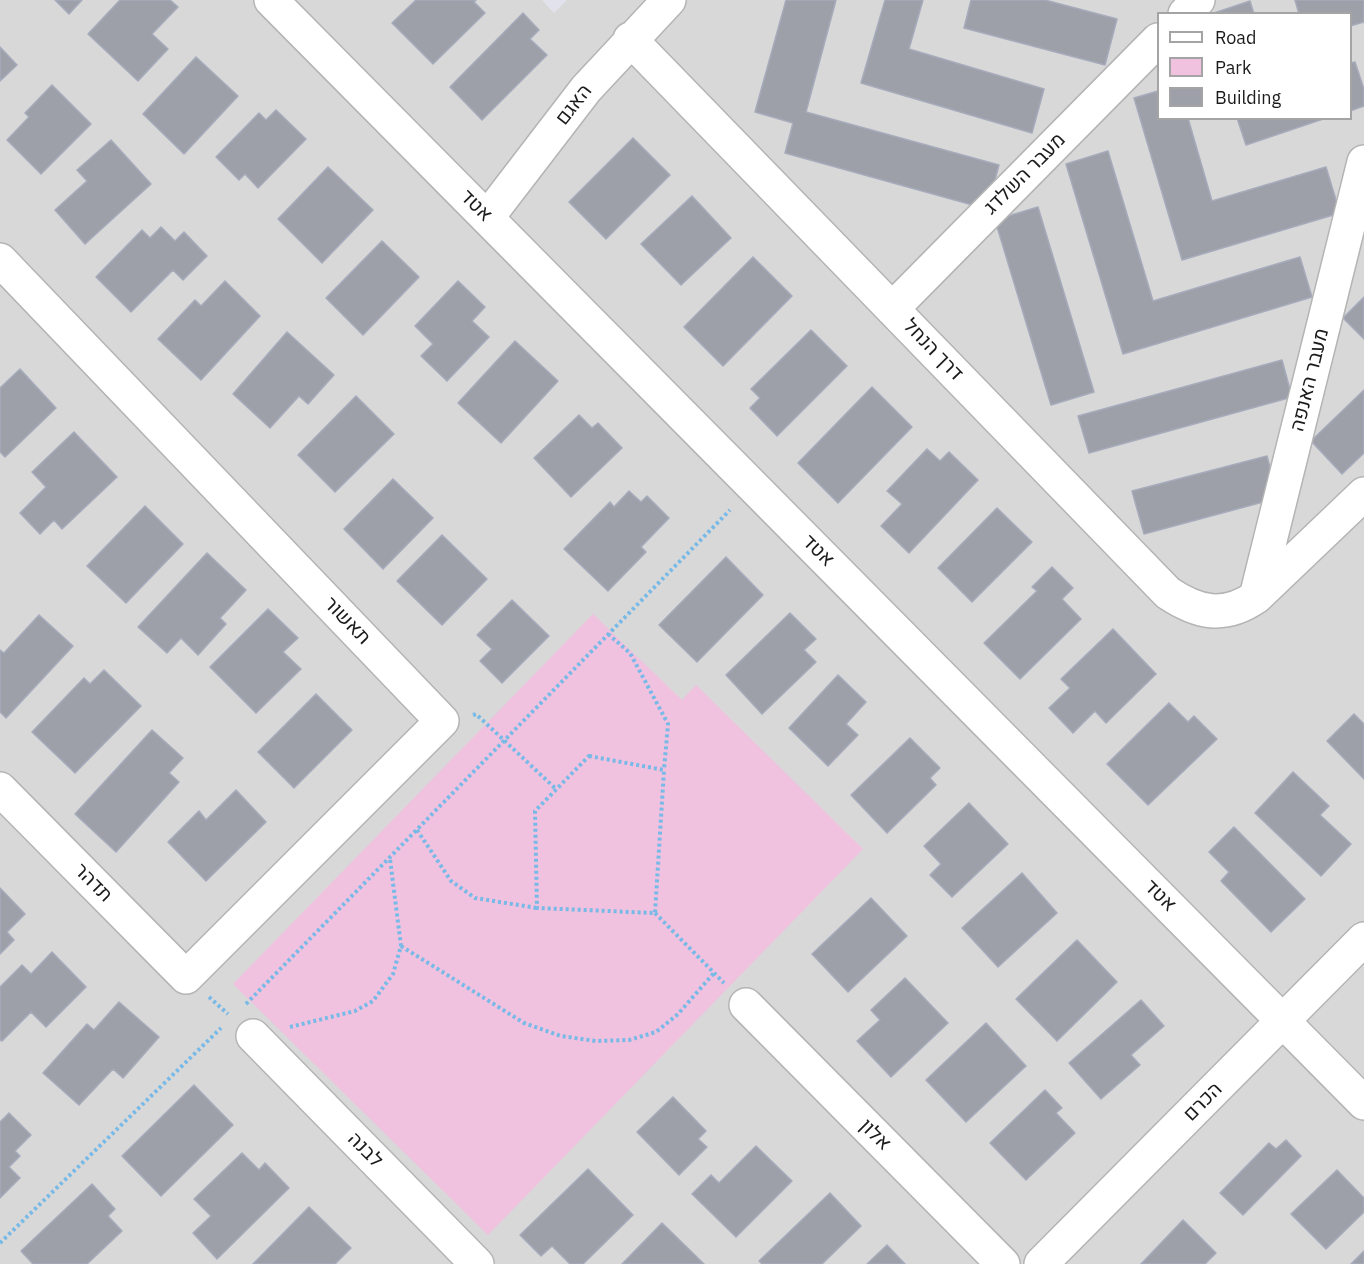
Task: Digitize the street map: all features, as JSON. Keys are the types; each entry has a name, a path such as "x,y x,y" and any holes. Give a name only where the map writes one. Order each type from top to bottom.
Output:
{"street":[{"name":"אטד","path":"271,0 1364,1102"},
{"name":"האגם","path":"487,218 586,89 630,39 669,0"},
{"path":"1187,12 1198,0"},
{"name":"דרך הנחל","path":"630,39 1168,593 1187,605 1209,611 1233,609 1245,605 1364,494"},
{"name":"מעבר השלדג","path":"892,309 1157,41"},
{"name":"מעבר האנפה","path":"1256,597 1364,162"},
{"name":"תאשור","path":"0,260 442,721"},
{"path":"186,977 442,721"},
{"name":"תדהר","path":"0,789 186,977"},
{"name":"הכרם","path":"1041,1264 1364,939"},
{"name":"אלון","path":"746,1005 1003,1264"},
{"name":"לבנה","path":"242,1027 477,1264"}],"path":[{"path":"0,1243 242,1027 390,858 753,486"},
{"path":"608,634 630,653 668,724 655,913"},
{"path":"442,721 476,714 556,789"},
{"path":"537,908 535,811 589,756 664,770"},
{"path":"417,830 451,881 475,898 537,908 655,913 746,1005"},
{"path":"186,977 242,1027 355,1011 373,1001 393,974 401,946 390,858"},
{"path":"401,946 524,1023 561,1036 596,1041 629,1040 656,1032 678,1014 714,973"}],"shaded area":[{"path":"0,0 542,0 554,13 567,0 1364,0 1364,1264 0,1264"}],"green space":[{"path":"593,614 682,700 696,685 863,849 488,1235 233,984"}],"building":[{"path":"55,0 82,0 69,14"},
{"path":"120,0 170,0 178,7 152,34 168,49 138,81 88,34"},
{"path":"416,0 476,0 474,2 485,13 433,64 392,23"},
{"path":"786,0 836,0 806,112 999,165 987,209 785,153 793,123 755,112"},
{"path":"885,0 923,0 909,49 1044,89 1032,133 861,83"},
{"path":"971,0 1045,0 1117,19 1105,65 964,28"},
{"path":"1295,0 1364,0 1364,22 1352,25 1352,12 1298,12"},
{"path":"1250,1 1253,12 1217,12"},
{"path":"523,13 539,30 530,39 547,55 482,120 450,87"},
{"path":"0,47 17,65 0,81"},
{"path":"196,57 238,96 184,154 143,114"},
{"path":"1355,62 1364,89 1364,106 1352,110 1352,63"},
{"path":"52,85 91,124 41,174 7,140 29,117 25,113"},
{"path":"1157,91 1157,120 1189,120 1212,201 1326,167 1340,213 1182,260 1134,98"},
{"path":"276,110 306,139 258,188 245,174 239,180 216,157 259,113 266,120"},
{"path":"1238,120 1320,120 1246,145"},
{"path":"633,138 670,175 606,239 569,202"},
{"path":"111,140 151,184 85,244 55,210 87,181 77,170"},
{"path":"1108,151 1153,301 1300,257 1312,297 1123,354 1066,164"},
{"path":"328,167 373,210 322,263 278,219"},
{"path":"692,196 731,238 681,285 641,244"},
{"path":"1038,207 1094,392 1051,405 995,220"},
{"path":"161,227 175,241 184,232 207,256 183,280 173,270 131,312 96,277 142,230 150,238"},
{"path":"382,241 419,277 363,335 326,298"},
{"path":"753,257 792,296 723,366 684,327"},
{"path":"225,281 260,316 201,380 158,339 195,300 201,306"},
{"path":"458,281 485,307 472,321 489,337 447,381 421,356 433,344 415,326"},
{"path":"1364,297 1364,339 1343,318"},
{"path":"811,330 847,366 777,436 750,408 760,398 751,389"},
{"path":"287,332 334,375 308,404 299,396 270,428 233,394"},
{"path":"515,341 558,381 501,443 458,403"},
{"path":"1282,360 1292,397 1089,453 1078,416"},
{"path":"20,369 56,408 5,457 0,452 0,388"},
{"path":"872,387 912,427 838,503 798,463"},
{"path":"1364,390 1364,453 1342,474 1311,441"},
{"path":"356,396 394,434 335,492 298,455"},
{"path":"579,415 592,428 598,423 622,448 571,497 534,458"},
{"path":"74,432 117,477 62,529 54,520 40,534 20,513 46,487 32,472"},
{"path":"927,449 940,461 949,452 978,480 909,553 881,526 902,504 887,491"},
{"path":"1267,456 1278,498 1144,534 1132,491"},
{"path":"393,479 433,518 383,569 344,529"},
{"path":"629,491 641,502 647,496 669,518 641,547 646,552 608,591 564,549 610,502 614,507"},
{"path":"145,506 183,544 126,603 87,566"},
{"path":"997,508 1032,542 972,602 938,568"},
{"path":"442,535 487,579 442,625 397,581"},
{"path":"207,553 246,590 220,618 226,624 198,655 181,638 167,653 138,627"},
{"path":"726,557 763,595 697,662 659,625"},
{"path":"1052,567 1073,588 1062,599 1081,619 1020,679 984,643 1037,591 1032,587"},
{"path":"512,600 549,636 502,683 480,661 492,649 477,635"},
{"path":"268,609 298,638 283,652 301,669 256,713 210,667"},
{"path":"790,613 816,639 804,650 816,662 762,714 726,675"},
{"path":"39,615 73,646 6,718 0,712 0,650 4,653"},
{"path":"1113,629 1156,674 1106,723 1095,711 1073,733 1049,708 1070,688 1061,679"},
{"path":"104,670 141,706 75,773 32,732 84,678 90,684"},
{"path":"838,675 866,702 846,724 858,735 828,766 789,728"},
{"path":"316,694 352,730 294,788 258,752"},
{"path":"1169,703 1188,722 1194,716 1217,739 1148,805 1107,764"},
{"path":"1354,714 1364,724 1364,779 1327,741"},
{"path":"152,730 183,758 169,773 179,782 116,852 75,814"},
{"path":"910,738 940,768 930,778 936,785 887,833 851,795"},
{"path":"1293,772 1329,806 1320,815 1351,844 1321,876 1255,813"},
{"path":"236,790 266,822 206,881 168,842 199,811 206,820"},
{"path":"969,803 1008,844 952,897 930,875 941,864 924,846"},
{"path":"1234,827 1305,899 1271,932 1221,881 1229,872 1209,852"},
{"path":"1022,873 1057,913 998,967 962,928"},
{"path":"0,888 25,914 7,932 14,940 0,954"},
{"path":"871,898 907,936 848,992 812,954"},
{"path":"1077,940 1117,982 1057,1041 1016,999"},
{"path":"52,952 86,987 46,1027 31,1012 2,1041 0,1040 0,987 22,965 31,974"},
{"path":"905,978 948,1023 891,1077 857,1041 880,1020 871,1010"},
{"path":"1141,1000 1164,1026 1131,1055 1140,1065 1101,1099 1069,1063"},
{"path":"119,1002 159,1037 123,1078 113,1069 79,1105 43,1073 87,1024 94,1030"},
{"path":"986,1023 1026,1066 966,1122 926,1080"},
{"path":"194,1085 233,1125 161,1196 122,1156"},
{"path":"1045,1090 1062,1108 1056,1113 1075,1133 1026,1180 990,1143"},
{"path":"673,1097 706,1131 698,1139 707,1147 679,1175 637,1132"},
{"path":"9,1113 31,1135 15,1151 20,1156 9,1167 20,1178 0,1198 0,1122"},
{"path":"1286,1140 1301,1156 1243,1215 1220,1193 1269,1143 1276,1149"},
{"path":"756,1146 792,1181 736,1237 692,1194 711,1175 719,1183"},
{"path":"242,1153 259,1170 265,1163 289,1188 217,1259 193,1233 211,1216 194,1199"},
{"path":"588,1169 633,1215 583,1264 570,1264 552,1246 541,1256 520,1235"},
{"path":"1337,1170 1364,1198 1364,1212 1326,1249 1291,1214"},
{"path":"92,1184 115,1209 108,1216 122,1231 87,1264 33,1264 21,1251"},
{"path":"830,1193 861,1226 822,1264 762,1264 759,1261"},
{"path":"309,1207 351,1248 335,1264 253,1264"},
{"path":"1183,1220 1216,1253 1205,1264 1141,1264"},
{"path":"662,1223 704,1264 622,1264"},
{"path":"887,1245 905,1264 867,1264"},
{"path":"1364,1251 1364,1264 1351,1264"}]}
